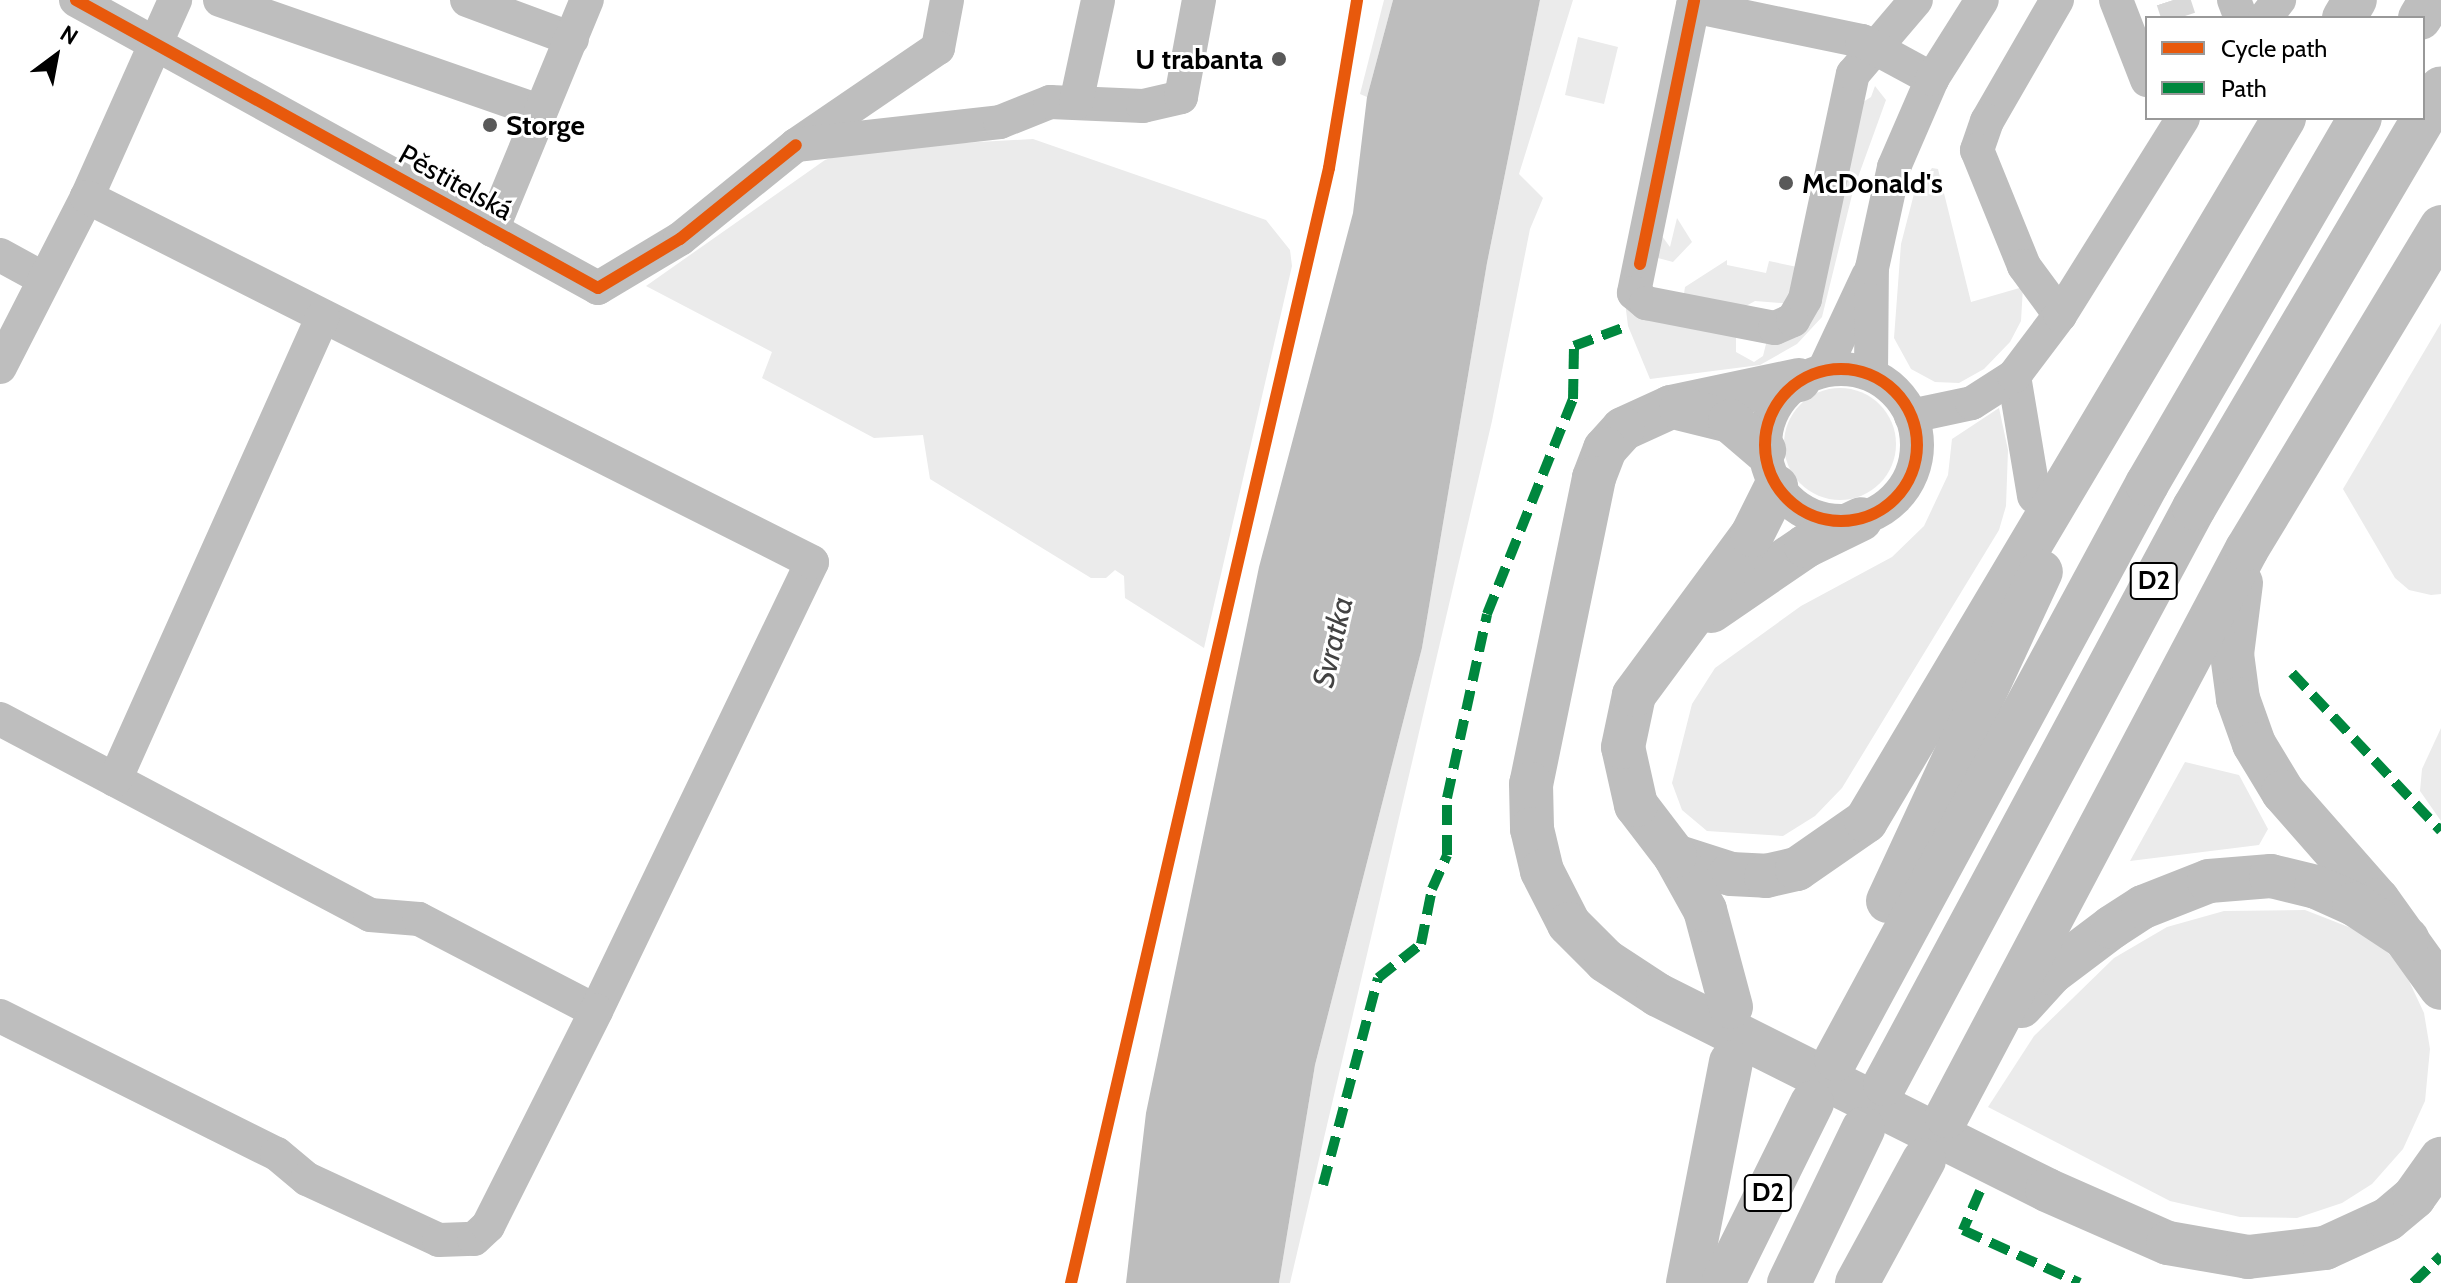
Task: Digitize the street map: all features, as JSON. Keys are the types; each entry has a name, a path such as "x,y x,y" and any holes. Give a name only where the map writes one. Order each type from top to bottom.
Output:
{"highway":[{"name":"D2","path":"2425,115 2441,88"},
{"path":"1675,856 1731,874 1766,876 1797,869 1866,821 2283,120"},
{"name":"D2","path":"2089,446 2046,560 1827,1055 2147,484 2359,120"},
{"name":"D2","path":"1885,1084 2194,508 2422,120"},
{"path":"2407,939 2337,894 2294,880 2246,875 2186,888 2143,907 2051,973 1997,1034 1954,1102 2247,549 2441,227"},
{"path":"1812,375 1671,407 1623,429 1605,449 1594,478 1533,766 1530,808 1542,871 1569,924 1606,961 1658,995 2047,1190 2168,1243 2248,1257 2288,1256 2359,1236 2388,1219 2414,1197 2441,1159"},
{"path":"1671,407 1730,421 1770,468 1752,535 1692,623 1634,695 1623,747 1636,805 1675,856 1715,937 1731,1007"},
{"path":"1692,623 1806,546 1861,519"},
{"path":"2247,549 2232,654 2244,720 2283,792 2407,939 2441,988"},
{"path":"1688,1283 1731,1062"},
{"name":"D2","path":"1723,1283 1812,1103"},
{"name":"D2","path":"1789,1283 1863,1129"},
{"path":"1857,1283 1924,1160"}],"street":[{"name":"Pěstitelská","path":"76,0 598,288 680,239 796,145"},
{"path":"0,367 87,197 159,45 175,0"},
{"path":"220,0 539,111"},
{"path":"467,0 572,39"},
{"path":"492,230 587,0"},
{"path":"796,145 938,48 947,0"},
{"path":"1076,103 1098,0"},
{"path":"796,145 1000,122 1050,102 1143,106 1181,97 1199,0"},
{"path":"1916,0 1878,48 1853,74 1805,299 1793,320 1775,328 1646,303 1633,289 1693,3 1878,48 1932,79"},
{"path":"1871,374 1872,268 1894,167 1932,79 1982,0"},
{"path":"2057,0 1987,121 1977,150 2024,266 2060,315"},
{"path":"2116,0 2145,75"},
{"path":"2267,16 2279,0"},
{"path":"1911,416 1972,403 2014,376 2060,315 2171,124"},
{"path":"0,1016 277,1154 307,1179 439,1240 474,1239 488,1226 596,1011 812,562 87,197"},
{"path":"0,255 44,279"},
{"path":"1812,375 1871,374 1895,392 1911,416 1917,448 1910,479 1889,504 1861,519 1842,522 1805,513 1770,468 1772,410 1812,375 1872,268"},
{"path":"115,780 323,316"},
{"path":"2014,376 2034,496"},
{"path":"0,719 370,915 419,919 596,1011"}],"shaded area":[{"path":"1384,0 1393,0 1367,97 1360,94"},
{"path":"1540,0 1573,0 1519,174 1543,198 1530,229 1492,421 1290,1283 1279,1283 1315,1065 1422,648 1487,263"},
{"path":"1578,37 1618,47 1604,104 1565,95"},
{"path":"1875,86 1886,100 1853,191 1822,317 1797,344 1760,365 1650,379 1628,326 1625,302 1736,328 1736,352 1754,362 1763,356 1768,336 1787,336 1863,102 1871,97"},
{"path":"1033,139 1266,220 1290,250 1292,266 1204,648 1125,598 1124,576 1115,570 1106,578 1091,578 930,479 923,435 874,438 762,378 772,352 646,286 825,160 857,149"},
{"path":"1932,168 1938,169 1971,302 2023,287 2021,321 2010,342 1984,369 1959,383 1935,382 1911,369 1894,338 1901,244 1915,190"},
{"path":"1677,218 1692,242 1673,262 1658,258 1653,224 1670,247"},
{"path":"1727,260 1727,265 1766,273 1769,261 1802,268 1794,304 1755,301 1737,311 1683,300 1685,287"},
{"path":"2441,323 2441,594 2431,595 2409,590 2395,578 2343,489"},
{"path":"1840,388 1861,393 1879,405 1891,423 1896,444 1891,465 1879,483 1861,495 1840,500 1819,495 1801,483 1789,465 1784,444 1789,423 1801,405 1819,393"},
{"path":"1999,408 2008,450 2006,506 1999,530 1842,788 1815,816 1783,836 1707,831 1682,810 1672,783 1692,704 1715,668 1801,606 1892,557 1924,526 1948,475 1952,439"},
{"path":"2441,728 2441,821 2420,791 2422,769"},
{"path":"2185,762 2239,775 2268,829 2259,845 2130,861"},
{"path":"2305,910 2369,935 2402,966 2424,1013 2430,1049 2425,1101 2403,1149 2372,1184 2342,1203 2297,1218 2240,1217 2170,1201 1988,1107 2034,1036 2114,958 2167,927 2224,911"}],"water":[{"name":"Svratka","path":"1393,0 1540,0 1487,263 1422,648 1315,1065 1279,1283 1126,1283 1146,1113 1259,567 1353,213 1367,97"}],"tunnel":[{"path":"2173,0 2178,16"}],"marked path":[{"path":"1323,1185 1378,978 1421,944 1432,889 1447,855 1447,798 1487,614 1573,399 1574,346 1625,327"},
{"path":"2292,673 2441,831"},
{"path":"1980,1191 1963,1230 2080,1283"},
{"path":"2413,1283 2441,1256"}],"cycle path":[{"path":"76,0 598,288 680,239 796,145"},
{"path":"1071,1283 1329,168 1357,0"},
{"path":"1640,264 1694,0"},
{"path":"1841,369 1870,374 1895,391 1912,416 1917,445 1912,474 1895,499 1870,516 1841,521 1812,516 1787,499 1770,474 1765,445 1770,416 1787,391 1812,374 1841,369"}],"place":[{"name":"U trabanta","path":"1279,59"},
{"name":"Storge","path":"490,125"},
{"name":"McDonald's","path":"1786,183"}]}
